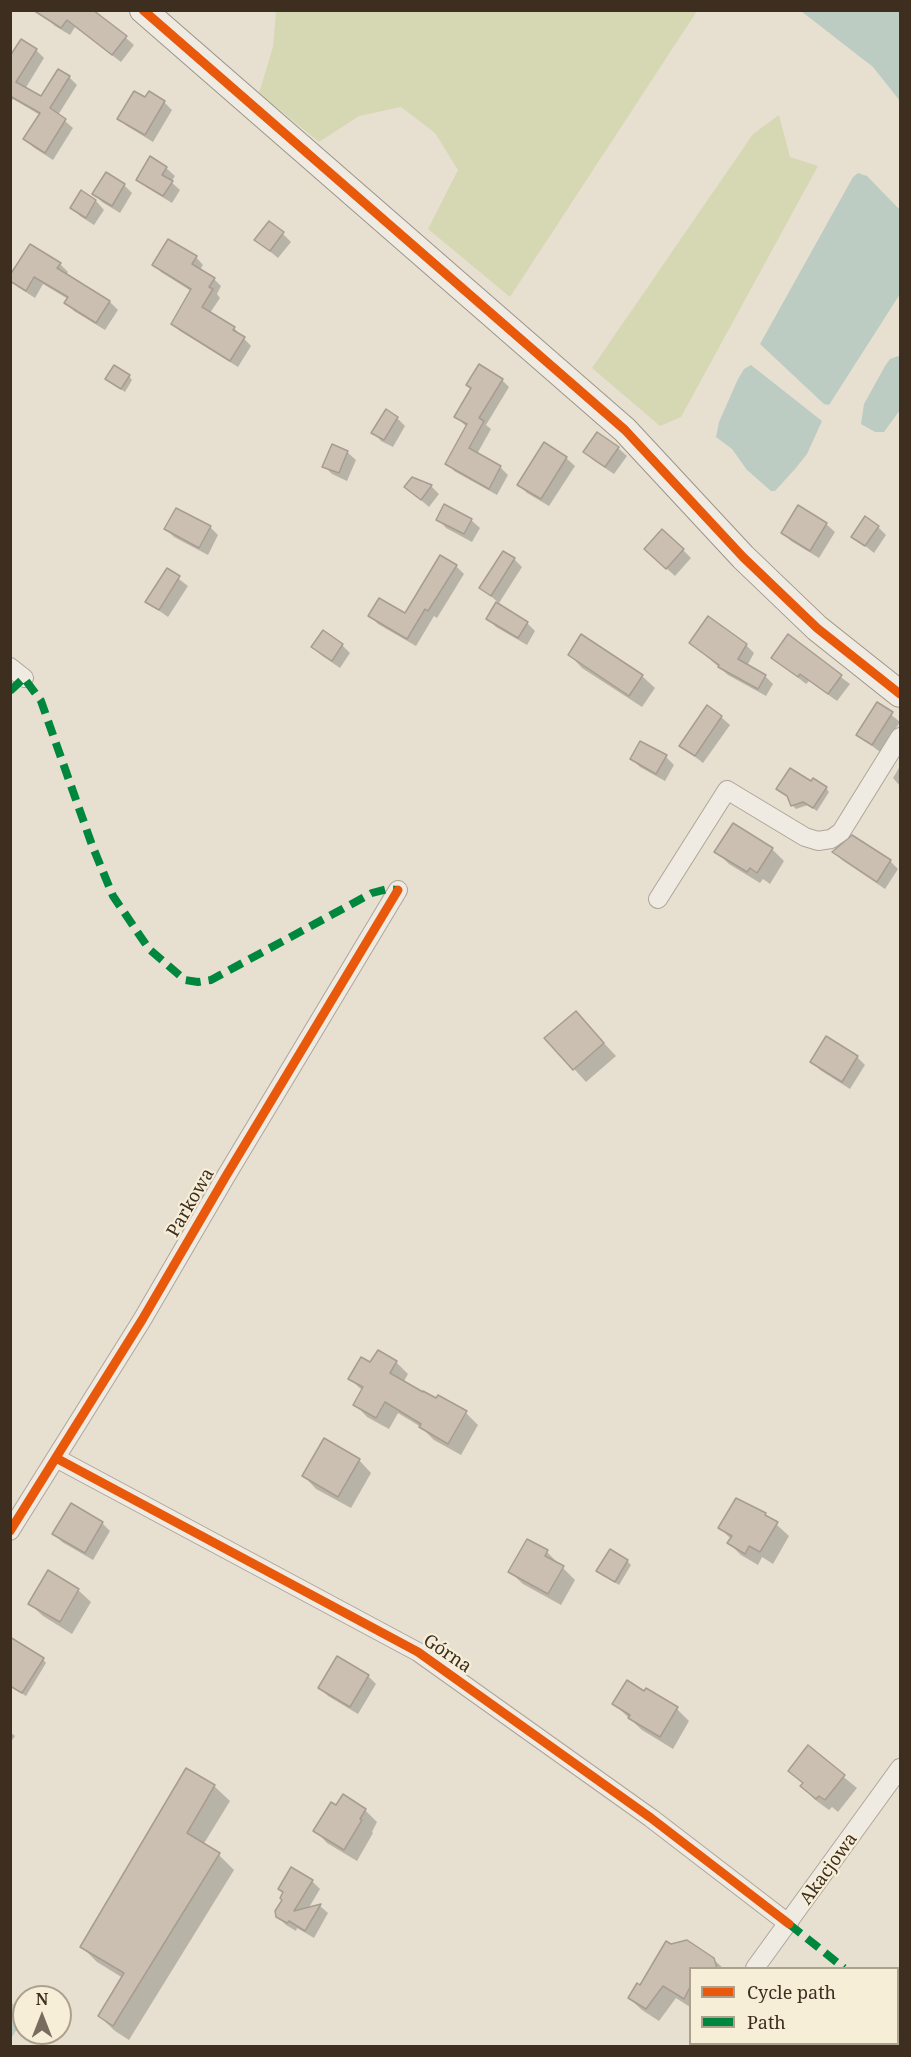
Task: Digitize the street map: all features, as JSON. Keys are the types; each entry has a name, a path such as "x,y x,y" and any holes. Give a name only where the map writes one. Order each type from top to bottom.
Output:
{"street":[{"path":"143,10 624,430 743,557 808,620 900,694"},
{"path":"658,899 727,790 805,837 818,841 831,840 841,831 900,737"},
{"name":"Parkowa","path":"10,1531 142,1320 398,890"},
{"name":"Górna","path":"56,1458 418,1652 584,1769 789,1924"},
{"name":"Akacjowa","path":"756,1967 900,1768"}],"green space":[{"path":"276,10 697,11 510,297 428,229 458,170 435,133 401,107 359,116 319,142 259,93 273,47"},
{"path":"779,115 790,157 818,166 681,417 660,426 592,368 753,134"}],"shaded area":[{"path":"801,11 900,11 900,101 873,67"},
{"path":"858,173 867,176 900,210 900,294 829,405 824,404 760,344 853,177"},
{"path":"900,357 900,410 884,432 875,432 861,424 864,404 885,366 890,359"},
{"path":"751,365 822,421 807,454 775,491 771,491 747,470 732,449 716,437 719,422 738,379 744,369"},
{"path":"11,2003 12,2037 11,2039"}],"building":[{"path":"33,10 93,10 127,36 112,55 67,20 61,28"},
{"path":"21,39 37,49 16,82 41,96 58,69 70,76 50,108 66,119 45,153 23,139 40,113 10,96 10,56"},
{"path":"134,91 145,97 149,91 165,101 145,135 117,119"},
{"path":"150,156 167,167 162,175 173,181 163,196 136,180"},
{"path":"106,172 125,184 112,206 92,194"},
{"path":"81,190 96,200 86,218 70,208"},
{"path":"269,221 284,232 270,251 254,240"},
{"path":"168,239 197,256 192,264 215,278 209,287 213,289 202,307 235,327 233,330 245,337 230,361 171,324 191,289 152,265"},
{"path":"30,244 61,263 57,268 110,301 96,323 64,303 68,297 34,277 26,291 10,281 10,275"},
{"path":"479,364 503,379 479,418 484,421 469,448 501,466 489,489 445,464 467,424 454,417 471,388 466,385"},
{"path":"114,365 130,375 121,389 105,379"},
{"path":"386,409 398,417 384,440 371,433"},
{"path":"597,432 619,447 605,467 583,452"},
{"path":"544,442 567,457 541,499 517,485"},
{"path":"332,444 348,451 339,473 322,467"},
{"path":"412,477 432,485 421,500 404,487"},
{"path":"444,504 472,519 464,534 436,520"},
{"path":"798,505 827,523 810,551 781,533"},
{"path":"176,508 211,526 199,548 164,529"},
{"path":"865,516 879,526 865,546 851,537"},
{"path":"662,529 684,549 666,569 644,549"},
{"path":"503,551 515,558 491,596 479,588"},
{"path":"440,555 457,565 428,611 425,609 407,639 368,616 379,598 405,613"},
{"path":"167,568 180,576 159,610 145,602"},
{"path":"496,602 528,622 518,638 486,619"},
{"path":"708,616 747,644 738,659 766,675 758,689 718,667 719,665 689,643"},
{"path":"323,630 343,644 332,661 311,647"},
{"path":"581,634 643,675 629,696 568,655"},
{"path":"788,634 842,675 828,694 800,674 798,677 771,658"},
{"path":"877,702 893,712 872,745 856,735"},
{"path":"707,705 722,716 695,756 679,746"},
{"path":"640,741 667,755 656,774 630,759"},
{"path":"790,768 811,781 813,778 827,787 813,808 803,802 791,806 787,796 776,789"},
{"path":"733,823 773,848 757,873 750,868 747,872 714,852"},
{"path":"852,835 891,860 877,882 832,852"},
{"path":"576,1011 604,1043 573,1070 544,1038"},
{"path":"826,1036 858,1056 842,1082 810,1062"},
{"path":"378,1350 397,1361 390,1373 423,1392 436,1398 438,1395 467,1411 448,1444 419,1427 421,1424 385,1402 376,1418 353,1405 363,1387 348,1379 361,1357 370,1362"},
{"path":"324,1438 360,1459 338,1497 302,1476"},
{"path":"736,1498 766,1513 765,1515 778,1522 760,1552 749,1546 745,1554 727,1543 732,1536 718,1528"},
{"path":"71,1503 103,1522 85,1553 52,1534"},
{"path":"527,1539 548,1550 545,1556 564,1566 548,1594 508,1572"},
{"path":"610,1549 628,1560 615,1582 596,1571"},
{"path":"48,1570 79,1589 60,1622 28,1604"},
{"path":"10,1637 44,1658 22,1693 10,1686"},
{"path":"337,1656 369,1675 350,1707 318,1688"},
{"path":"627,1680 644,1691 646,1688 678,1707 660,1737 628,1718 630,1715 612,1704"},
{"path":"808,1745 845,1775 825,1800 819,1796 816,1799 800,1786 803,1783 788,1771"},
{"path":"186,1768 215,1785 187,1833 220,1853 113,2026 98,2016 124,1973 80,1947"},
{"path":"343,1794 366,1809 344,1850 313,1831 331,1802 336,1805"},
{"path":"291,1867 313,1880 294,1911 321,1904 305,1931 289,1921 287,1923 276,1917 275,1911 282,1900 280,1898 283,1892 278,1889"},
{"path":"687,1940 714,1958 717,1967 689,1967 689,1989 684,1999 663,1986 646,2009 628,1998 637,1983 640,1985 666,1941 671,1944"}],"marked path":[{"path":"10,691 24,678 41,701 92,845 113,896 149,949 185,980 198,982 211,980 372,893 387,889 398,890"},
{"path":"789,1924 843,1967"}],"cycle path":[{"path":"143,10 625,430 743,557 817,628 900,694"},
{"path":"10,1531 142,1320 398,890"},
{"path":"56,1458 418,1652 651,1818 789,1924"}]}
